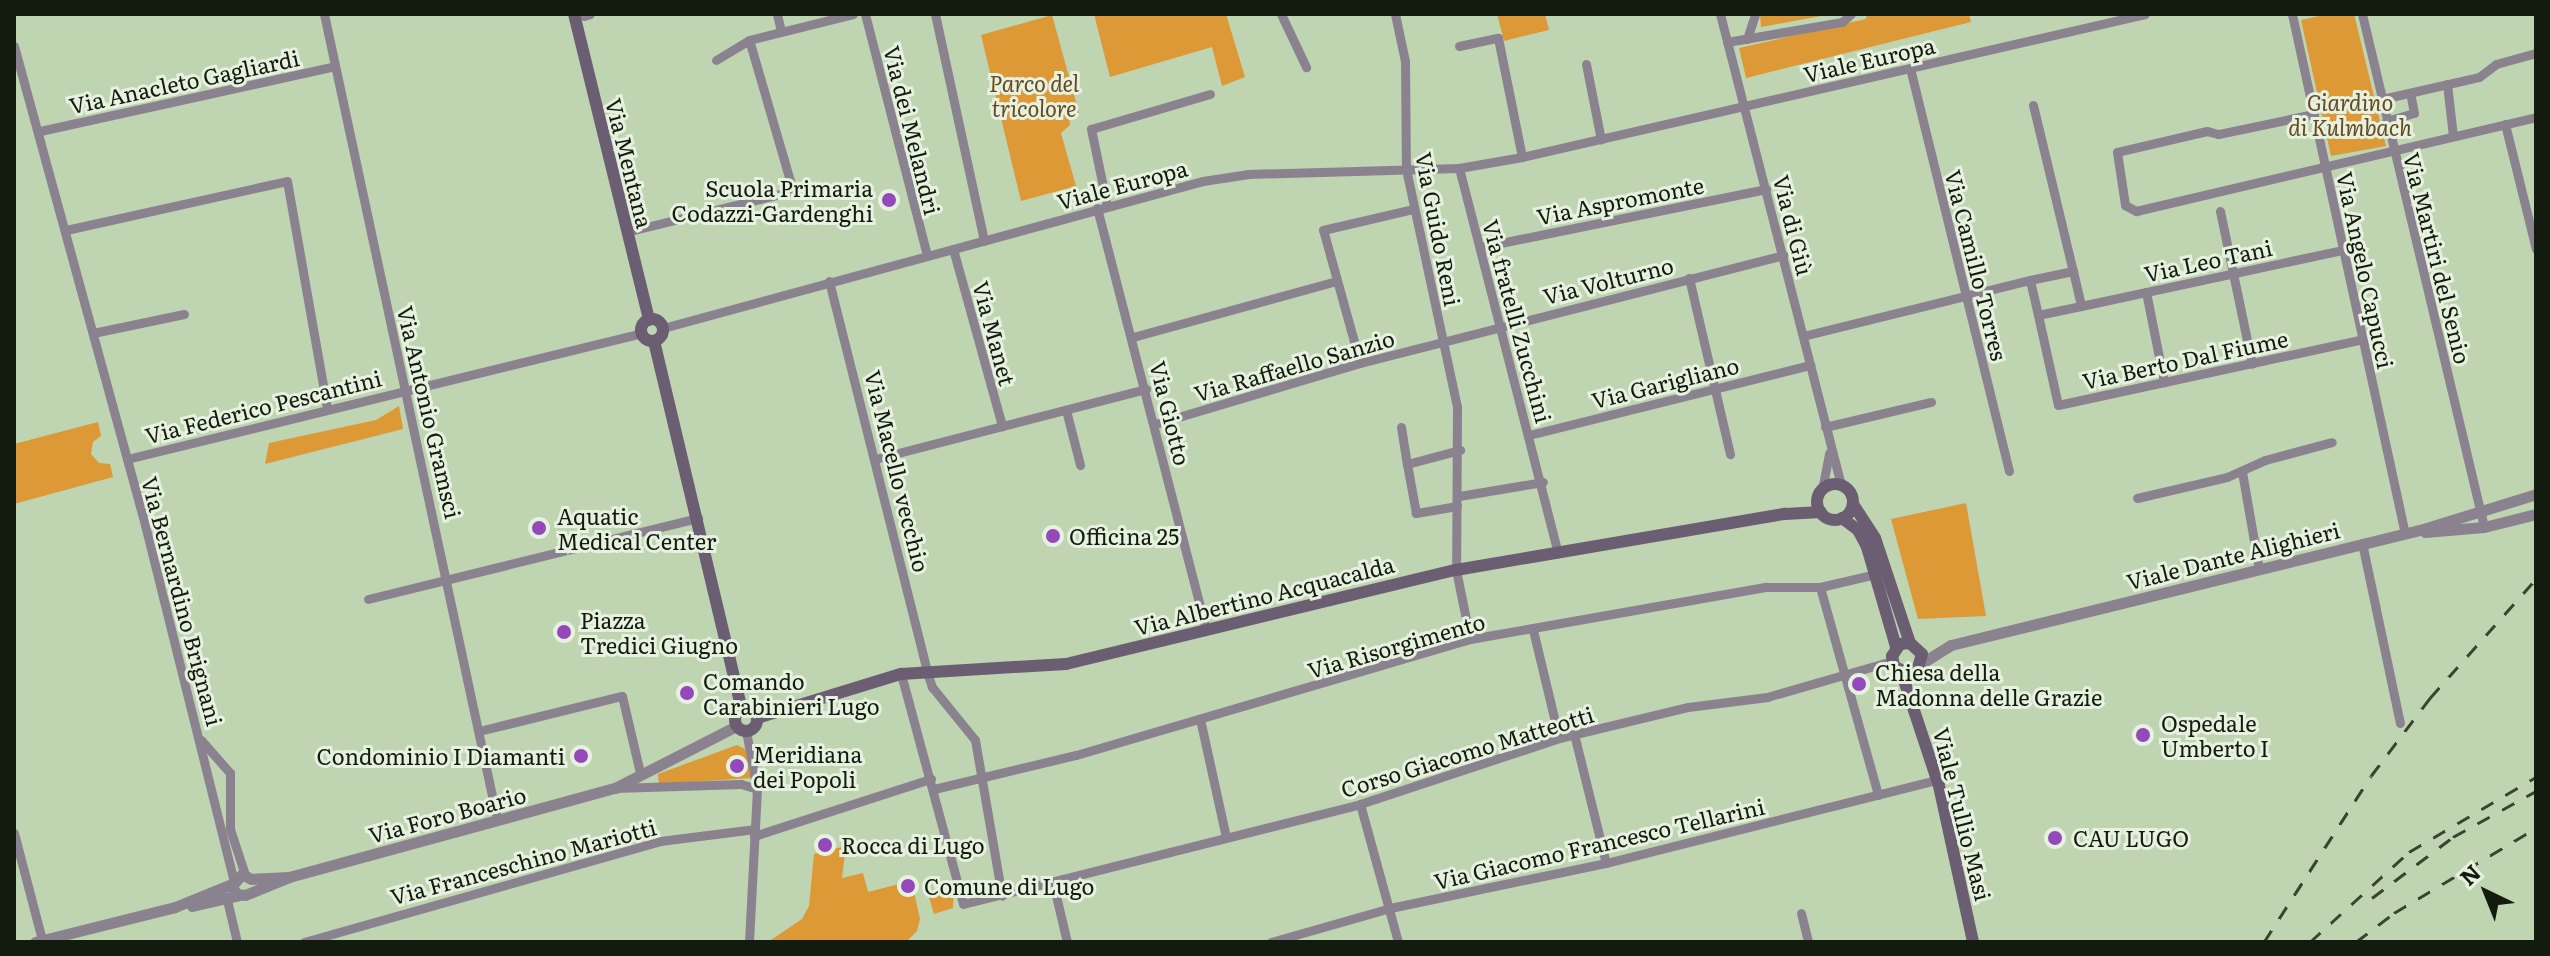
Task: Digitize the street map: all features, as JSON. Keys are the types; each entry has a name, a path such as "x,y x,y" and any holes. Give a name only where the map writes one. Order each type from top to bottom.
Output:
{"main road":[{"name":"Via Mentana","path":"583,15 626,232 649,320"},
{"path":"654,341 663,328 649,320 642,333 654,341 742,710 757,718 755,727 741,728 735,716 742,710"},
{"path":"1841,485 1820,494 1821,512 1842,518 1858,530 1876,574 1896,647 1897,666 1920,666"},
{"name":"Viale Tullio Masi","path":"1841,485 1875,538 1914,645 1920,666 1913,697"},
{"name":"Via Albertino Acquacalda","path":"1785,514 1820,494"},
{"path":"1842,518 1853,504"},
{"name":"Via Albertino Acquacalda","path":"757,718 901,674 1066,664 1456,570 1785,514 1821,512"},
{"path":"1896,647 1914,645"},
{"name":"Viale Tullio Masi","path":"1897,666 1913,697 1936,780 1973,942"}],"street":[{"name":"Via Antonio Gramsci","path":"324,14 449,580 497,819"},
{"path":"777,14 781,32"},
{"path":"716,60 749,40 853,14"},
{"name":"Via dei Melandri","path":"865,14 927,255"},
{"path":"935,14 984,241"},
{"path":"1281,14 1306,67"},
{"name":"Via Guido Reni","path":"1395,14 1405,61 1406,169 1457,406 1460,450 1456,570 1470,639"},
{"name":"Via di Giù","path":"1720,14 1841,485"},
{"path":"1747,39 1755,14"},
{"path":"1727,42 1842,22 1851,14"},
{"name":"Viale Europa","path":"663,328 1102,207 1248,174 1459,168 1522,157 2145,14"},
{"name":"Via Angelo Capucci","path":"2292,14 2405,534"},
{"name":"Via Martiri del Senio","path":"2362,14 2484,527"},
{"path":"1459,46 1498,38 1522,157"},
{"path":"626,232 793,191 749,40"},
{"name":"Via Bernardino Brignani","path":"14,46 40,131 127,459 201,740 214,802 242,884"},
{"path":"2382,99 2447,84 2536,53"},
{"path":"1586,64 1601,140"},
{"name":"Via Anacleto Gagliardi","path":"40,131 335,66"},
{"name":"Via Camillo Torres","path":"1910,68 2009,471"},
{"path":"2447,84 2445,101 2453,136"},
{"path":"2386,121 2414,113 2410,93"},
{"name":"Via Giotto","path":"1206,628 1102,207 1091,129 1210,94"},
{"path":"2033,105 2081,306"},
{"path":"2314,114 2218,134 2207,131 2115,154 2127,208 2136,211 2536,117"},
{"path":"2505,124 2536,249"},
{"name":"Via fratelli Zucchini","path":"1459,168 1543,482 1558,554"},
{"path":"66,230 287,181 327,408"},
{"name":"Via Aspromonte","path":"1481,247 1766,189"},
{"path":"1360,363 1323,230 1413,209"},
{"path":"2220,211 2252,364"},
{"name":"Via Manet","path":"953,249 1002,426"},
{"name":"Via Leo Tani","path":"2038,315 2343,250"},
{"name":"Via Volturno","path":"1443,341 1783,255"},
{"path":"1803,336 2073,271"},
{"path":"1689,278 1730,454"},
{"path":"2030,280 2038,315"},
{"name":"Via Macello vecchio","path":"829,281 927,672 932,687 975,740 979,778 1002,896"},
{"path":"1133,337 1336,281"},
{"path":"2146,292 2164,382"},
{"path":"93,333 184,314"},
{"name":"Via Berto Dal Fiume","path":"2038,315 2058,405 2362,339"},
{"name":"Via Federico Pescantini","path":"127,459 642,333"},
{"name":"Via Raffaello Sanzio","path":"1155,424 1443,341"},
{"name":"Via Garigliano","path":"1529,435 1810,365"},
{"path":"875,459 1146,389"},
{"path":"1825,427 1931,402"},
{"path":"1066,410 1080,465"},
{"path":"1401,427 1416,513 1543,482"},
{"path":"2137,498 2242,472 2265,460 2332,442"},
{"name":"Via di Giù","path":"1820,494 1830,446"},
{"path":"1407,464 1460,450"},
{"path":"2242,472 2259,569"},
{"name":"Viale Dante Alighieri","path":"1914,645 1937,649 2405,534 2536,494"},
{"path":"2497,507 2510,514 2536,512"},
{"path":"2497,507 2498,524"},
{"path":"2420,530 2484,527 2536,512"},
{"path":"368,599 698,518"},
{"path":"2362,543 2400,723"},
{"name":"Via Risorgimento","path":"932,784 979,778 1200,719 1470,639 1766,587 1820,587 1876,574"},
{"path":"1820,587 1841,674 1878,795"},
{"path":"1533,630 1559,738"},
{"name":"Viale Dante Alighieri","path":"1920,666 1937,649"},
{"name":"Corso Giacomo Matteotti","path":"1002,896 1360,804 1574,734 1688,707 1767,697 1841,674 1897,666"},
{"path":"901,674 963,904 1002,896"},
{"path":"479,731 622,696 640,773"},
{"path":"1200,719 1226,837"},
{"path":"741,728 757,789 749,942"},
{"name":"Via Foro Boario","path":"615,788 640,773 741,728"},
{"path":"1574,734 1606,863"},
{"path":"201,740 230,773 231,803 226,830"},
{"path":"206,768 220,762"},
{"name":"Via Giacomo Francesco Tellarini","path":"1271,942 1390,908 1606,863 1936,780"},
{"name":"Via Foro Boario","path":"14,833 39,941 175,907 242,884 289,877 615,788 741,784 757,789"},
{"name":"Via Franceschino Mariotti","path":"304,942 333,938 660,841 754,835 932,784"},
{"path":"214,802 231,803"},
{"path":"1360,804 1398,942"},
{"path":"1053,883 1067,942"},
{"name":"Via Foro Boario","path":"175,907 227,900 242,884"},
{"path":"227,900 237,942"},
{"path":"1801,913 1808,942"}],"green space":[{"path":"1094,14 1226,14 1245,77 1222,86 1212,47 1110,77"},
{"path":"1497,14 1545,14 1549,30 1504,41"},
{"path":"1760,14 1832,14 1761,27"},
{"path":"1867,14 1969,14 1971,22 1746,78 1739,48 1866,19"},
{"name":"Giardino di Kulmbach","path":"2328,14 2354,14 2386,146 2331,156 2301,20"},
{"name":"Parco del tricolore","path":"1052,15 1079,113 1069,117 1070,125 1061,133 1076,186 1021,201 981,35"},
{"path":"399,406 403,429 265,464 269,443 376,420"},
{"path":"98,422 101,436 93,442 91,454 99,463 110,464 113,477 14,504 14,444"},
{"path":"1966,503 1986,616 1918,619 1891,519"},
{"path":"737,745 745,749 752,778 659,784 658,774"},
{"path":"846,846 842,878 863,873 868,892 907,882 913,887 920,919 917,931 906,942 768,942 802,919 809,906 814,854"},
{"path":"932,889 933,894 954,889 953,908 934,914 927,890"}],"railway":[{"path":"2264,942 2371,776 2430,698 2536,579"},
{"path":"2310,942 2409,852 2536,777"},
{"path":"2372,898 2453,837 2536,791"},
{"path":"2356,942 2394,913 2536,828"}],"place":[{"name":"Scuola Primaria Codazzi-Gardenghi","path":"889,200"},
{"name":"Aquatic Medical Center","path":"539,528"},
{"name":"Officina 25","path":"1053,536"},
{"name":"Piazza Tredici Giugno","path":"564,632"},
{"name":"Chiesa della Madonna delle Grazie","path":"1859,684"},
{"name":"Comando Carabinieri Lugo","path":"687,693"},
{"name":"Ospedale Umberto I","path":"2143,735"},
{"name":"Condominio I Diamanti","path":"581,756"},
{"name":"Meridiana dei Popoli","path":"737,766"},
{"name":"CAU LUGO","path":"2055,838"},
{"name":"Rocca di Lugo","path":"825,845"},
{"name":"Comune di Lugo","path":"908,886"}]}
